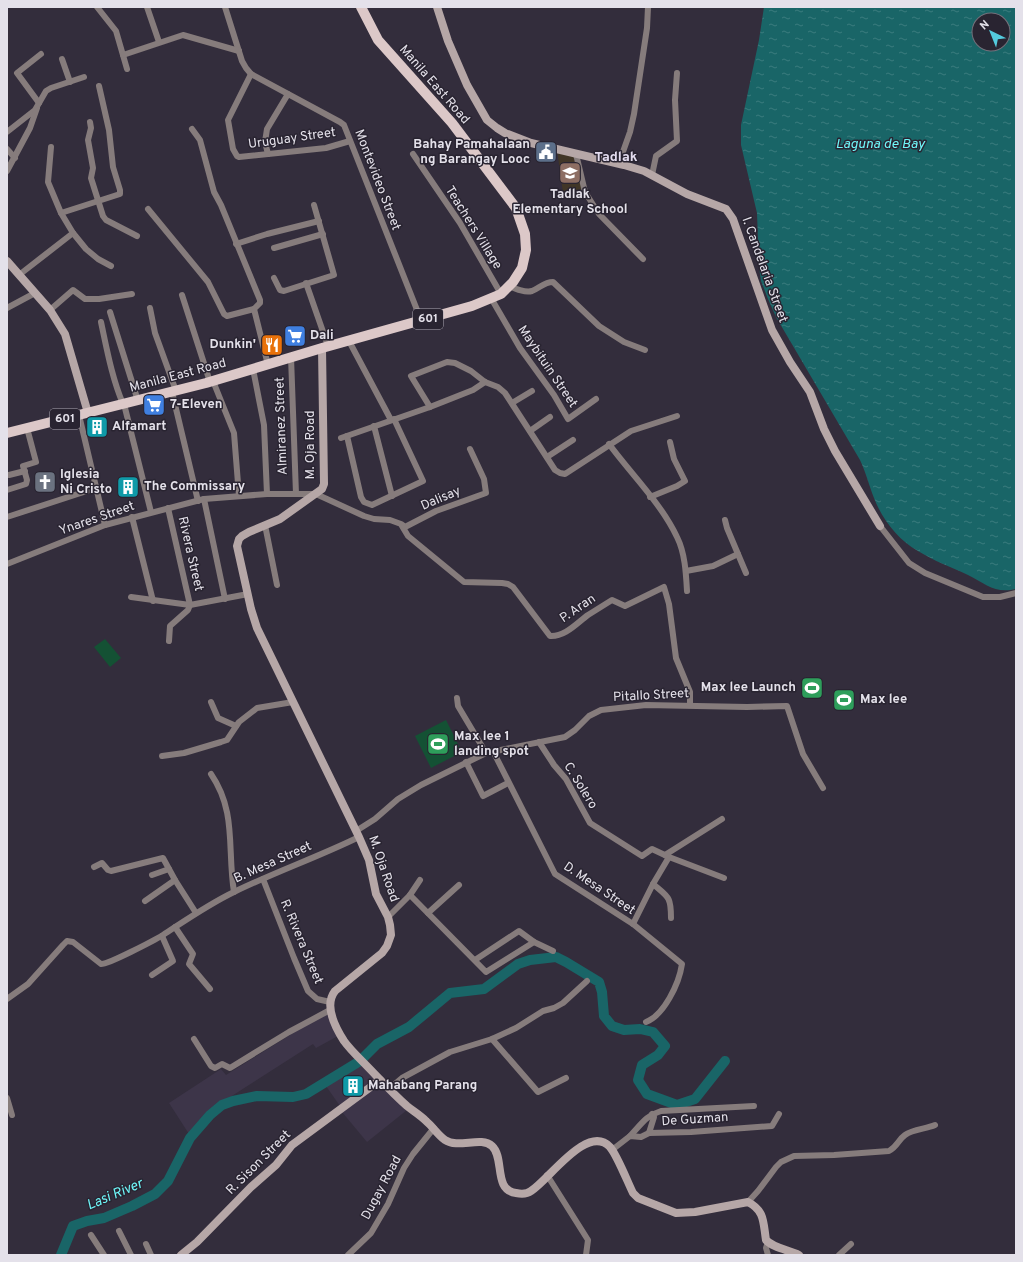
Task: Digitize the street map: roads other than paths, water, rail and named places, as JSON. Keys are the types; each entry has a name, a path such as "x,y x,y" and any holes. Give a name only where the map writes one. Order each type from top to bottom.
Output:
{"main road":[{"name":"Manila East Road","path":"7,433 138,401 472,306 501,294 509,286 522,268 526,250 525,234 516,208 452,123 378,40 362,7"}],"street":[{"path":"97,7 116,31 127,69"},
{"path":"147,7 159,42"},
{"path":"225,7 239,51 246,68 251,74"},
{"name":"I. Candelaria Street","path":"437,7 448,41 466,85 487,120 505,133 531,143 619,163 644,171 687,194 726,209 733,219 772,330 790,362 810,392 824,429 835,451 880,526"},
{"path":"619,163 630,132 634,114 647,28 648,7"},
{"path":"123,55 183,35 239,51"},
{"path":"39,103 17,73 41,54"},
{"path":"62,59 70,82"},
{"path":"652,175 656,156 677,141 675,100 677,73"},
{"name":"Montevideo Street","path":"251,74 344,125 422,320"},
{"name":"Uruguay Street","path":"251,74 228,120 233,149 236,156 239,157 326,148 350,141"},
{"path":"7,132 34,110 46,91 84,77"},
{"path":"61,213 120,194 113,167 109,130 99,86"},
{"path":"268,154 265,142 268,129 288,94"},
{"path":"7,171 30,128 39,103"},
{"path":"90,122 88,140 93,168 91,178 103,216 106,220 137,236"},
{"path":"148,210 208,282 224,314 227,316 254,309 260,303 214,192 200,140 192,129"},
{"path":"51,147 48,182 61,213 73,233 86,249 98,259 111,266"},
{"path":"7,148 15,158"},
{"name":"Teachers Village","path":"413,154 460,223 501,294"},
{"path":"576,154 585,192 599,214 644,259"},
{"path":"274,278 280,290 284,291 334,275 320,221 314,205"},
{"path":"236,244 267,234 320,221"},
{"path":"19,275 73,233"},
{"path":"274,248 323,234"},
{"path":"7,261 50,310 65,334 84,414 96,488 105,525"},
{"path":"509,286 520,290 532,291 548,282 553,282 599,326 624,342 645,350"},
{"path":"306,283 325,347"},
{"path":"50,310 73,290 85,299 99,299 132,294"},
{"path":"7,308 35,293"},
{"path":"182,295 211,381 234,433 239,496"},
{"name":"Maybituin Street","path":"491,298 520,348 554,395 568,419 596,399"},
{"path":"150,308 174,391 225,599"},
{"path":"254,309 268,365"},
{"path":"110,312 138,401"},
{"path":"101,322 110,364 123,404 152,512"},
{"path":"349,341 392,420 423,481 372,505 364,502 361,497 344,437 374,426 392,420 430,407 473,390 485,382"},
{"name":"M. Oja Road","path":"325,347 324,484 322,489 280,519 249,532 239,539 238,550 252,615 257,628 358,834 369,860 376,894 388,917 391,935 387,946 376,959 335,991 331,997 330,1006"},
{"name":"Almiranez Street","path":"291,357 296,494"},
{"path":"430,407 411,376 447,362 455,363 471,371 485,382 498,387 505,392 555,470 565,474 631,431 677,416"},
{"path":"253,369 264,424 267,494"},
{"path":"512,403 532,391"},
{"path":"530,431 550,417"},
{"path":"374,426 392,496"},
{"path":"9,475 36,462 27,428"},
{"path":"547,457 573,440"},
{"path":"650,497 677,486 685,481 674,459 670,442"},
{"path":"609,444 664,515 677,537 686,571 688,591"},
{"name":"Dalisay","path":"403,526 486,492 484,478 470,449"},
{"path":"7,490 26,484 27,480 24,468"},
{"path":"7,517 96,488"},
{"name":"Ynares Street","path":"7,564 105,525 201,500 267,494 316,494"},
{"path":"316,494 364,516 378,520 390,520 403,526"},
{"name":"Rivera Street","path":"168,508 190,605"},
{"path":"132,517 154,600"},
{"path":"725,520 746,573"},
{"path":"265,526 277,585"},
{"name":"P. Aran","path":"403,526 408,536 464,582 508,584 513,588 550,636 554,636 569,630 612,600 625,606 664,588 670,604 676,658 690,692 690,705"},
{"path":"880,526 909,563 925,573 983,597 1000,597 1016,593"},
{"path":"686,571 714,566 738,554"},
{"path":"131,597 190,605 248,594"},
{"path":"169,641 170,626 188,610 190,605"},
{"path":"457,698 458,706 486,753"},
{"path":"211,702 218,718 236,726"},
{"path":"162,756 184,754 221,742 230,737 236,726 257,708 293,702"},
{"name":"Pitallo Street","path":"358,834 398,799 466,762 486,753 565,737 575,730 588,716 601,710 646,705 747,707 787,706 803,754 823,788"},
{"name":"C. Solero","path":"539,742 554,765 566,779 590,823 642,856 652,849 666,856"},
{"name":"D. Mesa Street","path":"493,751 555,874 633,924 682,964 681,972 668,1001 652,1020 646,1022"},
{"path":"466,762 483,796 508,783"},
{"path":"212,774 224,796 229,817 234,892"},
{"path":"633,924 666,856 722,819"},
{"name":"B. Mesa Street","path":"7,999 28,984 67,941 73,942 104,965 122,955 146,945 196,913 234,892 358,834"},
{"path":"666,856 724,878"},
{"path":"94,867 102,863 108,870 111,871 163,858 196,913"},
{"path":"152,875 169,869"},
{"name":"R. Rivera Street","path":"264,879 308,991 317,999 330,1006"},
{"path":"145,901 175,880"},
{"path":"388,917 410,895 420,880"},
{"path":"653,884 669,898 671,903 671,918"},
{"path":"428,913 459,885"},
{"path":"410,895 486,972 534,942"},
{"path":"175,927 193,954 189,964 210,989"},
{"path":"475,960 519,931 534,942 552,952"},
{"path":"152,975 173,961 162,936"},
{"path":"389,1088 402,1078 450,1052 492,1039 516,1028 543,1011 563,1002 587,980"},
{"path":"194,1039 211,1066 215,1068 222,1064 230,1068 330,1006 338,1032 344,1042 380,1080 434,1128 445,1140 452,1143 480,1142 490,1144 496,1153 503,1184 508,1191 525,1194 531,1191 584,1144 592,1141 603,1142 612,1150 633,1193 638,1198 676,1213 695,1212 748,1202 758,1192 776,1167 781,1162 794,1156 889,1151 895,1148 904,1136 910,1132 935,1125"},
{"path":"492,1039 538,1092 566,1078"},
{"name":"R. Sison Street","path":"181,1255 197,1242 276,1164 292,1144 380,1080"},
{"path":"7,1098 12,1115"},
{"path":"612,1150 630,1136 643,1120 652,1114 661,1111 754,1106"},
{"path":"649,1134 654,1117 652,1114"},
{"name":"De Guzman","path":"630,1136 641,1137 649,1134 772,1126 779,1114"},
{"name":"Dugay Road","path":"348,1255 371,1233 388,1204 404,1168 434,1128"},
{"path":"547,1176 588,1240 586,1255"},
{"path":"748,1202 758,1207 763,1217 766,1240 778,1247 790,1250 799,1255"},
{"path":"119,1231 131,1255"},
{"path":"90,1235 104,1255"},
{"path":"768,1242 766,1248 768,1255"},
{"path":"146,1244 151,1255"},
{"path":"839,1255 851,1244"}],"water":[{"name":"Laguna de Bay","path":"764,7 1016,7 1016,589 996,589 924,555 897,535 881,514 860,460 776,317 761,281 757,213 741,145 741,125 759,40"}],"waterway":[{"path":"362,1059 377,1044 409,1027 450,993 484,989 518,964 530,960 556,957 599,982 602,992 604,1016 612,1026 624,1030 640,1029 653,1032 665,1046 658,1055 642,1065 638,1080 647,1094 677,1105 695,1099 725,1061"},
{"name":"Lasi River","path":"61,1255 73,1226 87,1221 104,1218 155,1194 168,1181 190,1138 210,1115 222,1105 257,1096 293,1097 306,1094 360,1061"}],"place":[{"name":"Bahay Pamahalaan ng Barangay Looc","path":"546,152"},
{"name":"Tadlak Elementary School","path":"570,173"},
{"name":"Dali","path":"295,336"},
{"name":"Dunkin'","path":"272,345"},
{"name":"7-Eleven","path":"154,405"},
{"name":"Alfamart","path":"97,427"},
{"name":"Iglesia Ni Cristo","path":"45,482"},
{"name":"The Commissary","path":"128,487"},
{"name":"Max lee Launch","path":"812,688"},
{"name":"Max lee","path":"844,700"},
{"name":"Max lee 1 landing spot","path":"438,744"},
{"name":"Mahabang Parang","path":"353,1086"}],"district":[{"name":"Tadlak","path":"616,157"}]}
